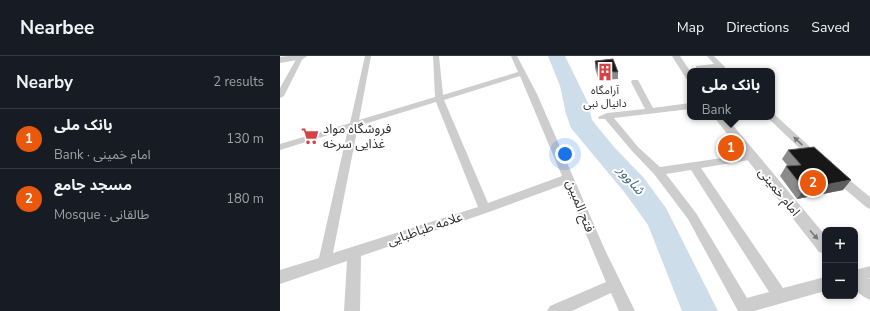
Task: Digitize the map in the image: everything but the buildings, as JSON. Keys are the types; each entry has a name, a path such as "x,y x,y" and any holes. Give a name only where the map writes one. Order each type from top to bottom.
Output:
{"street":[{"path":"284,58 302,56"},
{"path":"280,96 302,56"},
{"path":"325,262 368,56"},
{"path":"436,56 439,98 485,209"},
{"name":"فتح المبین","path":"514,56 523,73 569,178 614,285 627,311"},
{"path":"676,56 687,73"},
{"path":"710,56 720,68"},
{"path":"280,146 523,73"},
{"path":"636,82 650,110"},
{"path":"687,106 605,116 635,150 658,171 692,216 745,308 780,296 822,285"},
{"name":"امام خمینی","path":"722,120 750,157 822,243"},
{"path":"775,120 826,167 870,204"},
{"path":"658,171 750,157"},
{"path":"694,165 780,296"},
{"name":"علامه طباطبایی","path":"280,277 485,209 569,178"},
{"path":"352,311 354,253"},
{"path":"858,276 870,272"},
{"path":"858,280 870,291"},
{"path":"555,311 614,285"}],"water":[{"name":"شاوور","path":"548,56 565,56 588,103 592,120 614,147 643,177 666,208 718,311 682,311 648,225 625,193 571,128 566,114 560,86"}],"place":[{"name":"آرامگاه دانیال نبی","path":"605,72"},
{"name":"فروشگاه مواد غذایی سرخه","path":"310,136"},
{"name":"بانک ملی","path":"731,148"},
{"name":"مسجد جامع","path":"813,183"}]}
